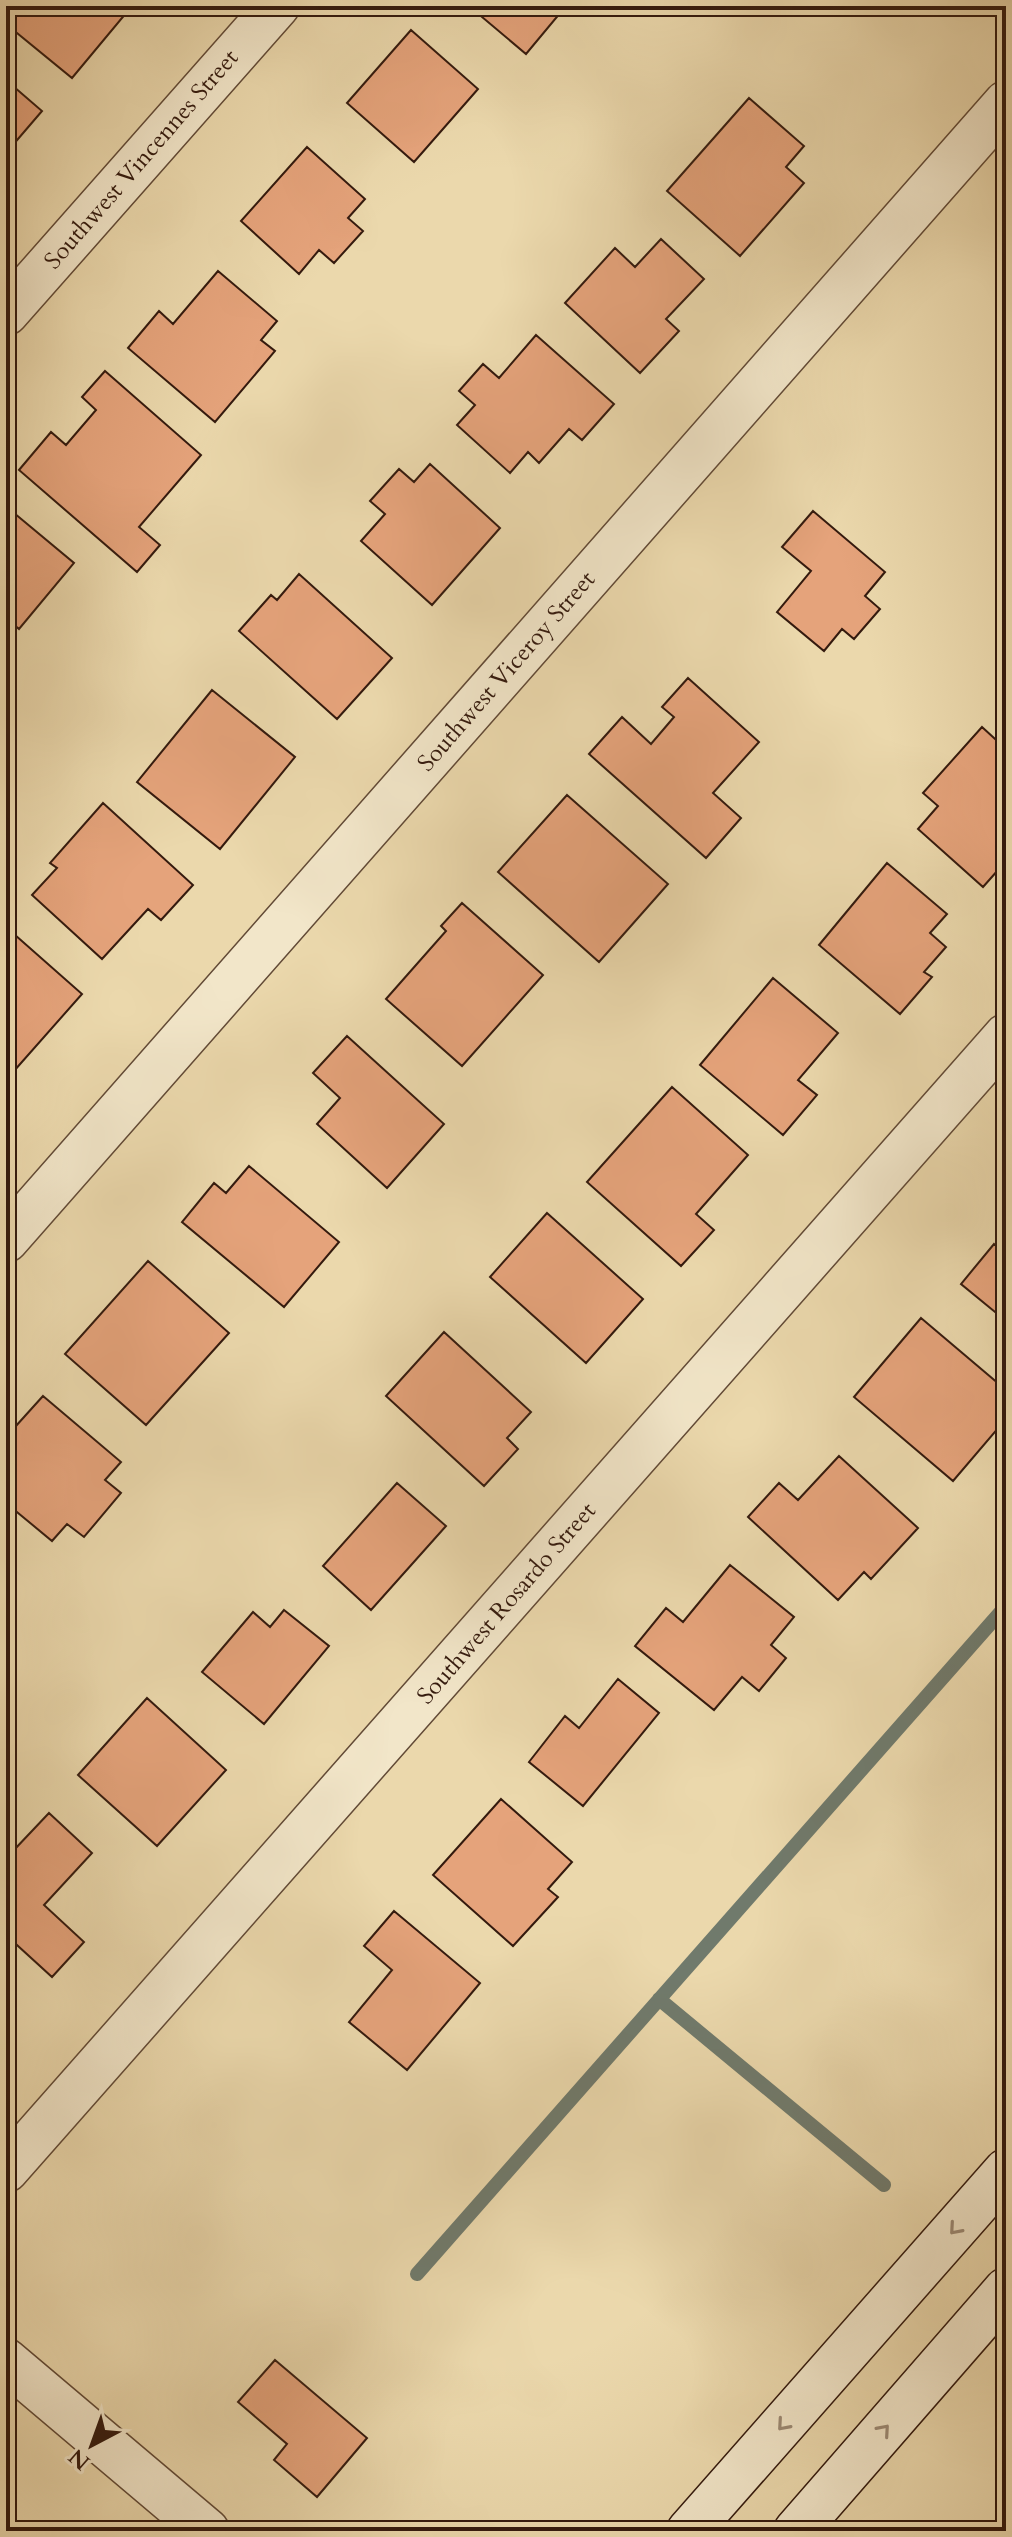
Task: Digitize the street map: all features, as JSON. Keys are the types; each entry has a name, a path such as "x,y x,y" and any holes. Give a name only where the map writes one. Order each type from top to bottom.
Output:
{"street":[{"name":"Southwest Vincennes Street","path":"6,313 277,6"},
{"name":"Southwest Viceroy Street","path":"6,1240 1006,103"},
{"name":"Southwest Rosardo Street","path":"6,2170 1006,1036"},
{"path":"689,2531 1006,2171"},
{"path":"796,2531 1006,2290"},
{"path":"6,2361 207,2531"}],"building":[{"path":"6,6 132,6 72,78 6,24"},
{"path":"469,6 566,6 526,54"},
{"path":"411,30 478,89 414,162 347,103"},
{"path":"6,80 42,111 6,153"},
{"path":"749,98 804,146 786,167 804,183 740,256 667,191"},
{"path":"307,147 365,199 348,218 363,231 334,263 319,250 299,274 241,221"},
{"path":"661,239 704,279 666,319 679,331 640,373 565,303 615,248 635,267"},
{"path":"218,271 277,321 261,340 275,351 215,422 128,348 159,311 173,324"},
{"path":"536,335 614,404 582,440 569,429 539,463 528,452 510,473 457,425 475,405 459,391 483,364 499,378"},
{"path":"105,371 201,455 139,527 160,545 137,572 19,470 51,432 66,445 96,410 82,397"},
{"path":"430,464 500,528 432,605 361,541 385,514 370,501 399,469 414,482"},
{"path":"813,511 885,572 865,596 880,609 854,639 842,629 824,651 777,612 811,571 782,547"},
{"path":"14,513 74,563 19,629 6,618 6,523"},
{"path":"299,574 392,658 337,719 239,631 271,595 277,600"},
{"path":"688,678 759,742 713,793 741,818 706,858 589,754 622,717 651,744 674,717 662,707"},
{"path":"212,690 295,757 220,849 137,782"},
{"path":"982,727 1006,749 1006,861 983,887 918,829 938,806 923,793"},
{"path":"567,795 668,884 599,962 498,872"},
{"path":"103,803 193,885 161,920 148,909 102,959 32,895 57,868 50,863"},
{"path":"887,863 947,914 930,933 946,947 924,972 932,977 900,1014 819,945"},
{"path":"462,903 543,975 462,1066 386,999 446,931 441,926"},
{"path":"6,927 82,994 6,1080"},
{"path":"773,978 838,1033 798,1080 817,1095 783,1135 700,1065"},
{"path":"347,1036 444,1124 387,1188 317,1124 340,1098 313,1073"},
{"path":"672,1087 748,1155 696,1214 714,1230 681,1266 587,1182"},
{"path":"249,1166 339,1242 284,1307 182,1222 214,1183 226,1193"},
{"path":"547,1213 643,1299 586,1363 490,1277"},
{"path":"994,1244 1006,1254 1006,1321 961,1284"},
{"path":"148,1261 229,1333 146,1425 65,1354"},
{"path":"921,1318 1006,1390 1006,1419 953,1481 854,1397"},
{"path":"444,1332 531,1412 507,1438 518,1449 484,1486 386,1396"},
{"path":"43,1396 121,1462 105,1480 121,1493 84,1537 67,1524 52,1541 6,1503 6,1437"},
{"path":"839,1456 918,1528 871,1579 864,1572 838,1600 748,1517 779,1483 798,1500"},
{"path":"397,1483 446,1526 371,1610 323,1566"},
{"path":"730,1565 794,1617 771,1645 786,1658 759,1691 742,1677 714,1710 635,1646 666,1608 683,1622"},
{"path":"284,1610 329,1646 264,1724 202,1672 253,1612 270,1627"},
{"path":"618,1679 659,1713 583,1806 529,1762 565,1716 579,1728"},
{"path":"147,1698 226,1770 157,1846 78,1775"},
{"path":"501,1799 572,1862 548,1889 558,1897 513,1946 433,1875"},
{"path":"49,1813 92,1853 44,1905 84,1942 52,1977 6,1935 6,1845 13,1851"},
{"path":"394,1911 480,1983 407,2070 349,2022 392,1970 364,1946"},
{"path":"275,2360 367,2438 317,2497 274,2460 287,2444 238,2402"}],"waterway":[{"path":"417,2274 1006,1606"},
{"path":"659,1999 884,2185"}]}
